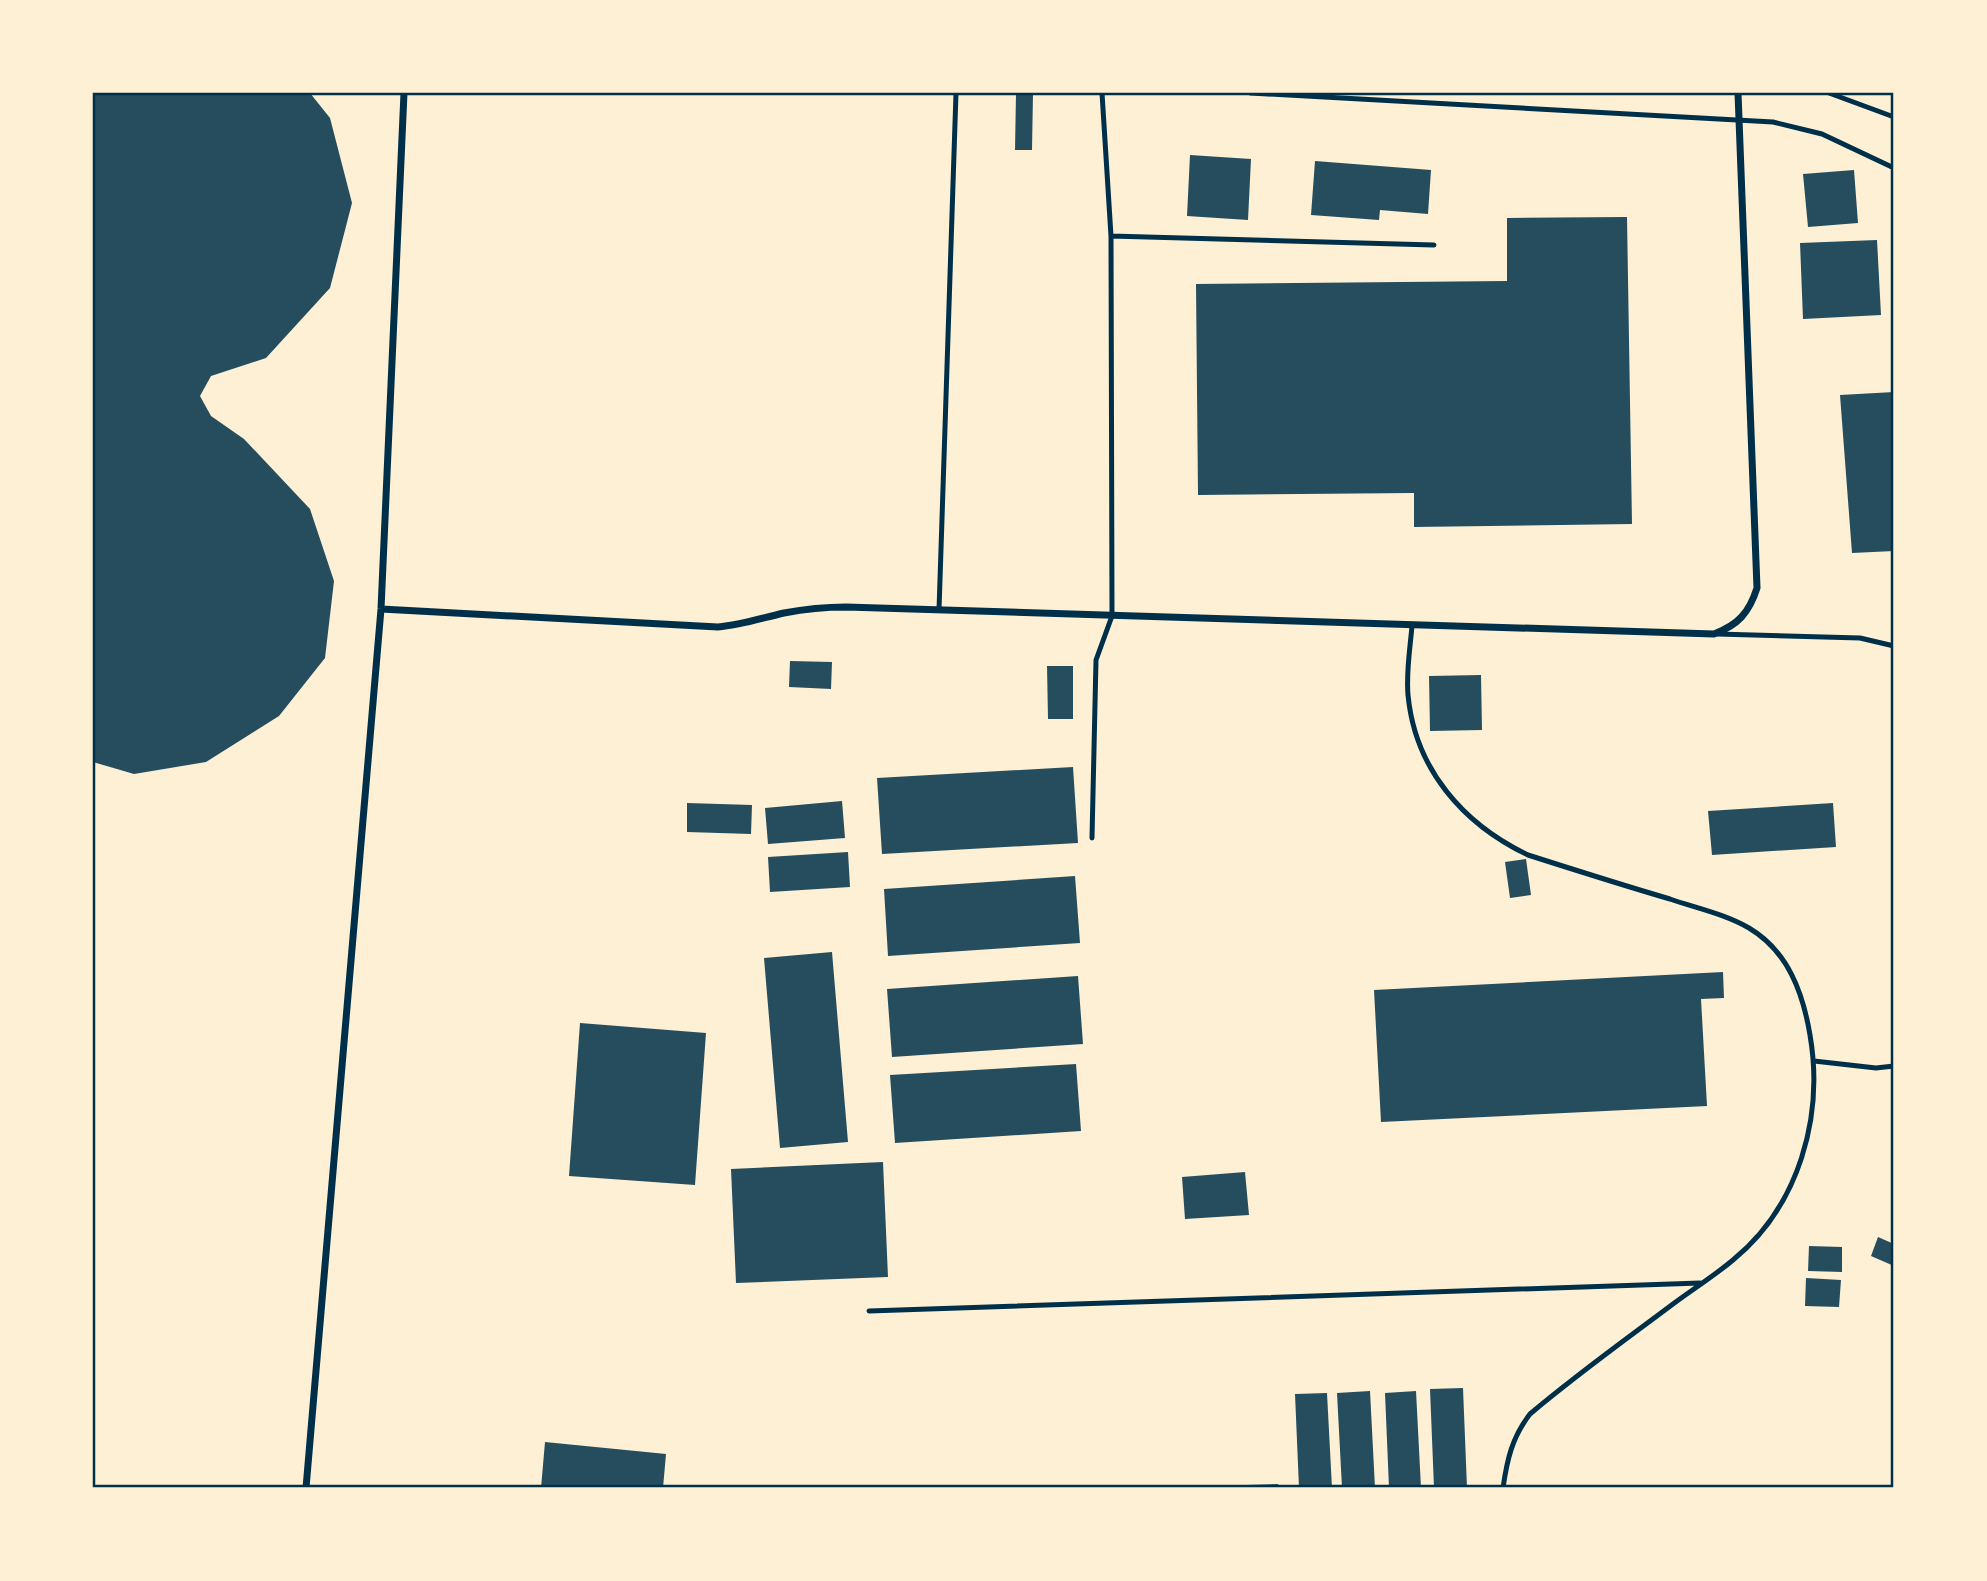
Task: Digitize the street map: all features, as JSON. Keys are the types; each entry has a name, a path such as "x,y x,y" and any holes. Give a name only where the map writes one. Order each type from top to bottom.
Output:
{"street":[{"path":"306,1488 381,609 404,93"},
{"path":"381,609 718,627 741,625 820,608 1714,634 1742,619 1752,605 1757,588 1738,93"}],"lane":[{"path":"939,610 956,93"},
{"path":"1093,838 1096,660 1112,616 1111,236 1102,93"},
{"path":"1250,93 1773,122 1807,129 1894,168"},
{"path":"1829,93 1894,117"},
{"path":"1111,236 1434,245"},
{"path":"1412,626 1408,696 1413,722 1420,747 1432,771 1463,812 1504,844 1528,855 1723,916 1751,929 1782,957 1793,974 1801,993 1814,1061 1815,1089 1807,1144 1786,1195 1753,1240 1734,1259 1530,1414 1511,1444 1503,1488"},
{"path":"1714,634 1860,638 1894,646"},
{"path":"1814,1061 1876,1068 1894,1066"},
{"path":"869,1311 1700,1283"}],"building":[{"path":"93,93 310,93 330,118 352,203 330,288 266,358 211,376 200,396 211,416 244,439 310,509 334,581 325,658 279,716 206,762 134,774 93,762"},
{"path":"1016,93 1033,93 1032,150 1015,150"},
{"path":"1190,155 1251,159 1248,220 1187,216"},
{"path":"1315,161 1431,170 1428,214 1380,210 1379,220 1311,215"},
{"path":"1854,170 1858,223 1808,227 1803,174"},
{"path":"1627,217 1632,524 1414,527 1414,493 1198,495 1196,284 1507,281 1507,218"},
{"path":"1877,240 1881,315 1803,319 1800,243"},
{"path":"1894,392 1894,551 1852,553 1840,395"},
{"path":"790,661 832,662 831,689 789,687"},
{"path":"1047,666 1073,666 1073,719 1048,719"},
{"path":"1481,675 1482,730 1430,731 1429,676"},
{"path":"1073,767 1078,843 882,854 877,778"},
{"path":"842,801 845,838 768,844 765,808"},
{"path":"687,803 752,805 751,834 687,832"},
{"path":"1833,803 1836,847 1712,855 1708,811"},
{"path":"848,852 850,887 770,892 768,857"},
{"path":"1526,859 1531,895 1510,898 1505,862"},
{"path":"1075,876 1080,943 888,956 884,889"},
{"path":"832,952 848,1142 780,1148 764,958"},
{"path":"1723,972 1724,998 1701,999 1707,1106 1381,1122 1374,990"},
{"path":"1078,976 1083,1044 892,1057 887,989"},
{"path":"580,1023 706,1033 695,1185 569,1176"},
{"path":"1076,1064 1081,1131 895,1143 890,1075"},
{"path":"883,1162 888,1277 736,1283 731,1169"},
{"path":"1245,1172 1249,1215 1185,1219 1182,1177"},
{"path":"1878,1237 1894,1244 1894,1266 1871,1256"},
{"path":"1809,1246 1842,1247 1842,1272 1808,1271"},
{"path":"1806,1278 1841,1280 1839,1307 1805,1306"},
{"path":"1463,1388 1467,1488 1434,1488 1430,1389"},
{"path":"1370,1391 1375,1488 1342,1488 1337,1393"},
{"path":"1416,1391 1421,1488 1389,1488 1385,1393"},
{"path":"1327,1393 1332,1488 1299,1488 1295,1394"},
{"path":"545,1442 666,1454 663,1488 541,1488"},
{"path":"1278,1484 1279,1488 1246,1488 1246,1485"}]}
